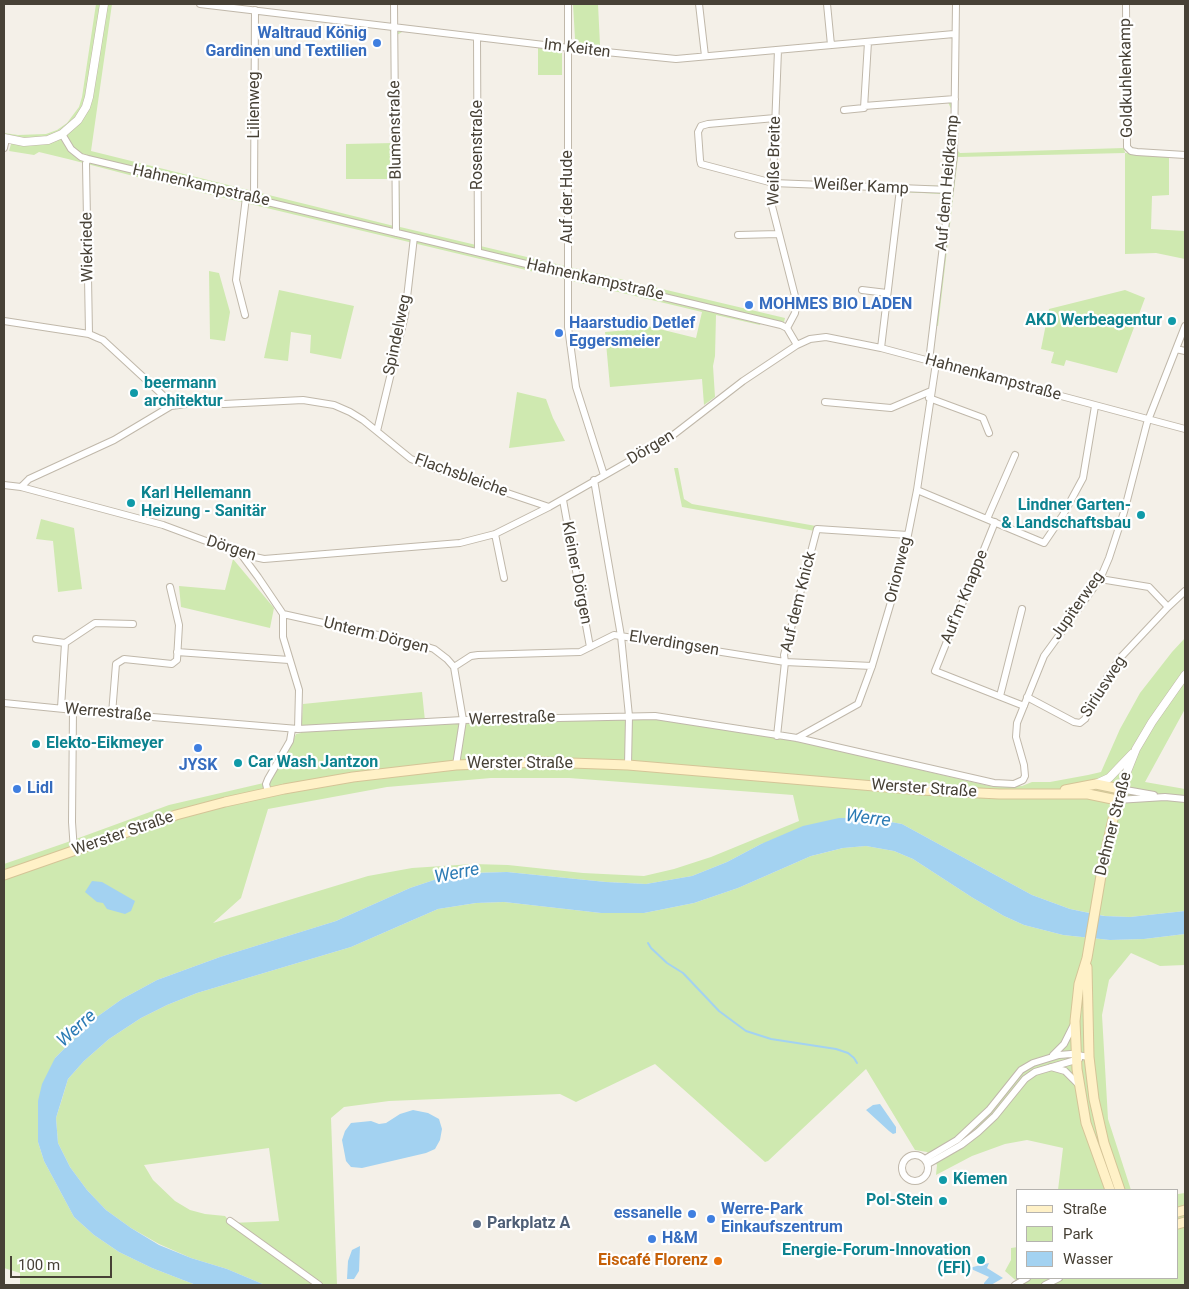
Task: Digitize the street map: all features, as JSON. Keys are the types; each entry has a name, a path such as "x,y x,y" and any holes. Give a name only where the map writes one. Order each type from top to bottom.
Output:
{"main road":[{"name":"Werster Straße","path":"4,875 176,815 268,792 353,777 456,764 542,762 628,765 921,790 999,794 1088,794 1117,800"},
{"name":"Werster Straße","path":"1050,793 1096,784 1120,789"},
{"name":"Dehmer Straße","path":"1110,1189 1086,1123 1079,1085 1075,1021 1079,984 1087,958 1098,891 1120,789"},
{"name":"Dehmer Straße","path":"1087,958 1089,1057 1098,1120 1120,1189"}],"street":[{"path":"4,148 5,139 24,142 48,140 62,134 78,120 86,107 104,4"},
{"name":"Im Keiten","path":"200,4 676,59 954,34"},
{"name":"Blumenstraße","path":"394,4 396,233"},
{"name":"Auf der Hude","path":"568,4 568,327 576,387 604,475"},
{"path":"699,4 705,56"},
{"path":"826,4 831,45"},
{"name":"Auf dem Heidkamp","path":"933,362 954,155 954,34 956,4"},
{"name":"Goldkuhlenkamp","path":"1126,4 1127,143 1131,151 1185,155"},
{"name":"Lilienweg","path":"254,199 255,10"},
{"name":"Rosenstraße","path":"477,37 478,252"},
{"path":"864,106 868,42"},
{"name":"Weiße Breite","path":"778,50 772,206 795,296 795,313 787,328"},
{"path":"844,110 864,108 864,106 955,99"},
{"name":"Weißer Kamp","path":"775,118 701,126 698,132 701,164 773,183 950,190"},
{"name":"Hahnenkampstraße","path":"62,134 71,149 88,160 781,324 787,328"},
{"name":"Wiekriede","path":"88,160 86,163 89,334"},
{"path":"881,348 900,189"},
{"path":"245,314 236,280 246,197"},
{"path":"738,235 779,234"},
{"name":"Spindelweg","path":"376,431 405,314 414,237"},
{"path":"862,290 887,293"},
{"path":"4,321 89,334 103,340 168,400 171,406"},
{"name":"Jupiterweg","path":"1014,784 1024,780 1025,776 1024,764 1016,737 1017,723 1044,656 1100,579 1109,558 1124,512 1149,420 1185,326"},
{"path":"787,328 797,345"},
{"name":"Hahnenkampstraße","path":"797,345 810,339 826,337 881,348 1185,429"},
{"name":"Dörgen","path":"4,484 163,524 241,554 264,559 460,543 495,534 549,507 668,439 743,381 797,345"},
{"path":"1176,349 1185,351"},
{"name":"Orionweg","path":"797,738 858,704 872,666 908,535 917,490 933,362"},
{"path":"825,402 891,408 930,394 983,418 989,433"},
{"name":"Flachsbleiche","path":"21,487 29,479 114,440 171,406 194,403 224,404 303,400 334,405 350,412 411,459 549,507"},
{"path":"917,490 1044,543 1063,515 1083,478 1094,406"},
{"path":"987,518 1015,455"},
{"path":"594,480 621,636 629,716 628,765"},
{"name":"Kleiner Dörgen","path":"562,500 590,648"},
{"name":"Auf'm Knappe","path":"995,522 934,671 1000,696"},
{"name":"Auf dem Knick","path":"777,736 786,662 784,655 817,529 908,535"},
{"path":"495,534 504,578"},
{"path":"241,554 283,614 283,636 299,690 295,729 268,779 266,784 268,792"},
{"path":"1100,579 1149,587 1168,607"},
{"path":"112,714 116,664 124,660 172,664 176,660 179,625 170,587"},
{"name":"Siriusweg","path":"1027,697 1074,722 1080,723 1085,719 1108,676 1121,658 1185,591"},
{"path":"1022,608 1000,696 1024,706"},
{"name":"Unterm Dörgen","path":"283,614 418,644 434,649 454,667"},
{"path":"36,639 65,643 95,623 132,624"},
{"name":"Elverdingsen","path":"454,667 462,660 478,655 580,652 614,635 786,662 872,666"},
{"path":"61,708 65,643"},
{"path":"177,652 289,660"},
{"path":"454,667 463,720 456,764"},
{"name":"Dehmer Straße","path":"1120,789 1136,749 1152,722 1185,675"},
{"name":"Werrestraße","path":"4,703 295,729 463,720 655,716 797,738 994,783 1014,784"},
{"path":"73,710 74,851"},
{"path":"1096,784 1109,778 1136,749"},
{"path":"1120,789 1185,799"},
{"path":"1117,800 1165,797"},
{"path":"1050,1057 1064,1044 1075,1021"},
{"path":"1076,1057 1035,1072 1025,1078 995,1116 978,1132 961,1145 926,1161 957,1140 973,1126 989,1110 1021,1070 1033,1062 1065,1054 1076,1057 1089,1057"},
{"path":"1050,1066 1065,1072 1079,1085"},
{"path":"230,1221 319,1285"},
{"path":"1045,1285 1057,1279"}],"green space":[{"path":"96,4 112,4 91,151 394,226 395,179 346,179 346,144 394,143 394,35 390,31 402,32 397,35 400,227 785,318 783,327 761,322 760,325 716,315 713,366 715,397 704,405 702,379 610,387 605,332 628,330 627,321 696,338 702,312 39,152 34,155 9,151 11,144 4,141 4,133 18,135 46,134 57,130 67,123 79,107"},
{"path":"573,4 598,4 600,45 580,43 575,39"},
{"path":"538,48 562,52 562,75 538,75"},
{"path":"958,101 958,151 960,153 1124,148 1125,153 958,157 938,326 931,325 945,197 942,194 880,191 880,184 945,186 950,155 951,109 948,102"},
{"path":"1125,153 1169,155 1169,195 1152,196 1151,229 1185,231 1185,259 1156,253 1125,254"},
{"path":"209,271 219,273 230,312 225,341 210,339"},
{"path":"279,290 354,306 341,359 310,353 311,335 291,332 288,361 264,358"},
{"path":"1125,290 1145,298 1117,373 1066,360 1064,366 1051,363 1054,352 1041,349 1049,309"},
{"path":"517,392 546,399 565,441 509,448"},
{"path":"674,468 678,468 684,499 692,504 816,526 815,531 682,507"},
{"path":"41,519 74,528 82,589 58,592 53,541 36,539"},
{"path":"233,559 274,608 270,628 181,607 179,586 225,590"},
{"path":"1185,638 1185,709 1145,782 1185,789 1185,911 1130,917 1105,916 1070,909 1032,895 902,824 869,818 761,844 727,862 692,876 646,884 507,872 472,873 443,877 410,888 336,921 220,957 157,980 122,999 94,1019 55,1058 38,1142 44,1161 74,1217 94,1235 119,1252 152,1268 196,1285 20,1285 20,1273 4,1268 4,864 169,805 268,782 290,748 296,734 301,733 303,704 422,692 425,721 654,717 788,739 994,787 1022,786 1032,782 1050,782 1101,772 1120,729 1140,693","holes":["491,778 569,778 793,795 799,821 711,857 644,876 583,873 508,865 473,864 412,868 368,876 213,923 241,898 268,809 387,787"]},
{"path":"866,846 894,851 913,859 1004,916 1024,925 1063,935 1110,940 1144,939 1185,934 1185,965 1160,966 1131,953 1109,980 1102,1015 1108,1119 1131,1189 1058,1189 1063,1148 1027,1140 1005,1144 972,1156 936,1175 937,1165 927,1152 915,1150 866,1069 765,1162 655,1064 576,1102 560,1094 389,1101 344,1107 331,1118 337,1285 265,1285 227,1269 191,1258 159,1244 131,1228 106,1210 87,1190 70,1167 58,1143 56,1118 68,1079 84,1061 109,1039 141,1018 197,993 351,947 438,909 476,903 504,902 601,913 644,913 694,903 738,888 811,856 843,848","holes":["269,1148 279,1221 231,1223 225,1216 190,1210 175,1201 153,1180 144,1165"]},
{"path":"1185,1193 1185,1285 1021,1285 1005,1271 1011,1260 1011,1248 1016,1247 1016,1279 1179,1279 1179,1194"}],"water":[{"name":"Werre","path":"839,818 869,818 902,824 1032,895 1070,909 1104,916 1130,917 1185,911 1185,934 1144,939 1110,940 1063,935 1024,925 973,898 913,859 894,851 866,846 843,848 811,856 738,888 694,903 644,913 601,913 504,902 476,903 438,909 351,947 197,993 167,1005 141,1018 109,1039 84,1061 68,1079 56,1118 58,1143 70,1167 87,1190 106,1210 159,1245 191,1258 227,1269 265,1285 196,1285 152,1268 119,1252 94,1235 74,1217 44,1161 38,1142 38,1101 42,1084 55,1058 94,1019 122,999 157,980 220,957 336,921 410,888 443,877 472,873 507,872 646,884 692,876 727,862 761,844 803,826"},
{"path":"92,881 102,882 135,901 131,911 125,914 107,909 103,903 97,902 85,892"},
{"path":"880,1104 896,1127 896,1133 893,1134 889,1131 866,1110 873,1105"},
{"path":"413,1110 428,1113 439,1119 442,1129 440,1140 435,1149 426,1153 362,1168 351,1167 346,1161 342,1140 345,1131 351,1123 371,1121 379,1124 386,1123 400,1114"},
{"path":"360,1246 359,1271 354,1279 347,1279 348,1261 352,1250"},
{"path":"989,1263 987,1268 1003,1278 991,1285 984,1285 989,1277 969,1268"}],"waterway":[{"path":"648,943 667,963 683,973 719,1011 746,1031 771,1039 836,1049 848,1053 857,1063"}],"place":[{"name":"Waltraud König Gardinen und Textilien","path":"377,43"},
{"name":"MOHMES BIO LADEN","path":"749,305"},
{"name":"AKD Werbeagentur","path":"1172,321"},
{"name":"Haarstudio Detlef Eggersmeier","path":"559,333"},
{"name":"beermann architektur","path":"134,393"},
{"name":"Karl Hellemann Heizung - Sanitär","path":"131,503"},
{"name":"Lindner Garten- & Landschaftsbau","path":"1141,515"},
{"name":"Elekto-Eikmeyer","path":"36,744"},
{"name":"JYSK","path":"198,748"},
{"name":"Car Wash Jantzon","path":"238,763"},
{"name":"Lidl","path":"17,789"},
{"name":"Kiemen","path":"943,1180"},
{"name":"Pol-Stein","path":"943,1201"},
{"name":"essanelle","path":"692,1214"},
{"name":"Werre-Park Einkaufszentrum","path":"711,1219"},
{"name":"Parkplatz A","path":"477,1224"},
{"name":"H&M","path":"652,1239"},
{"name":"Energie-Forum-Innovation (EFI)","path":"981,1260"},
{"name":"Eiscafé Florenz","path":"718,1261"}]}
